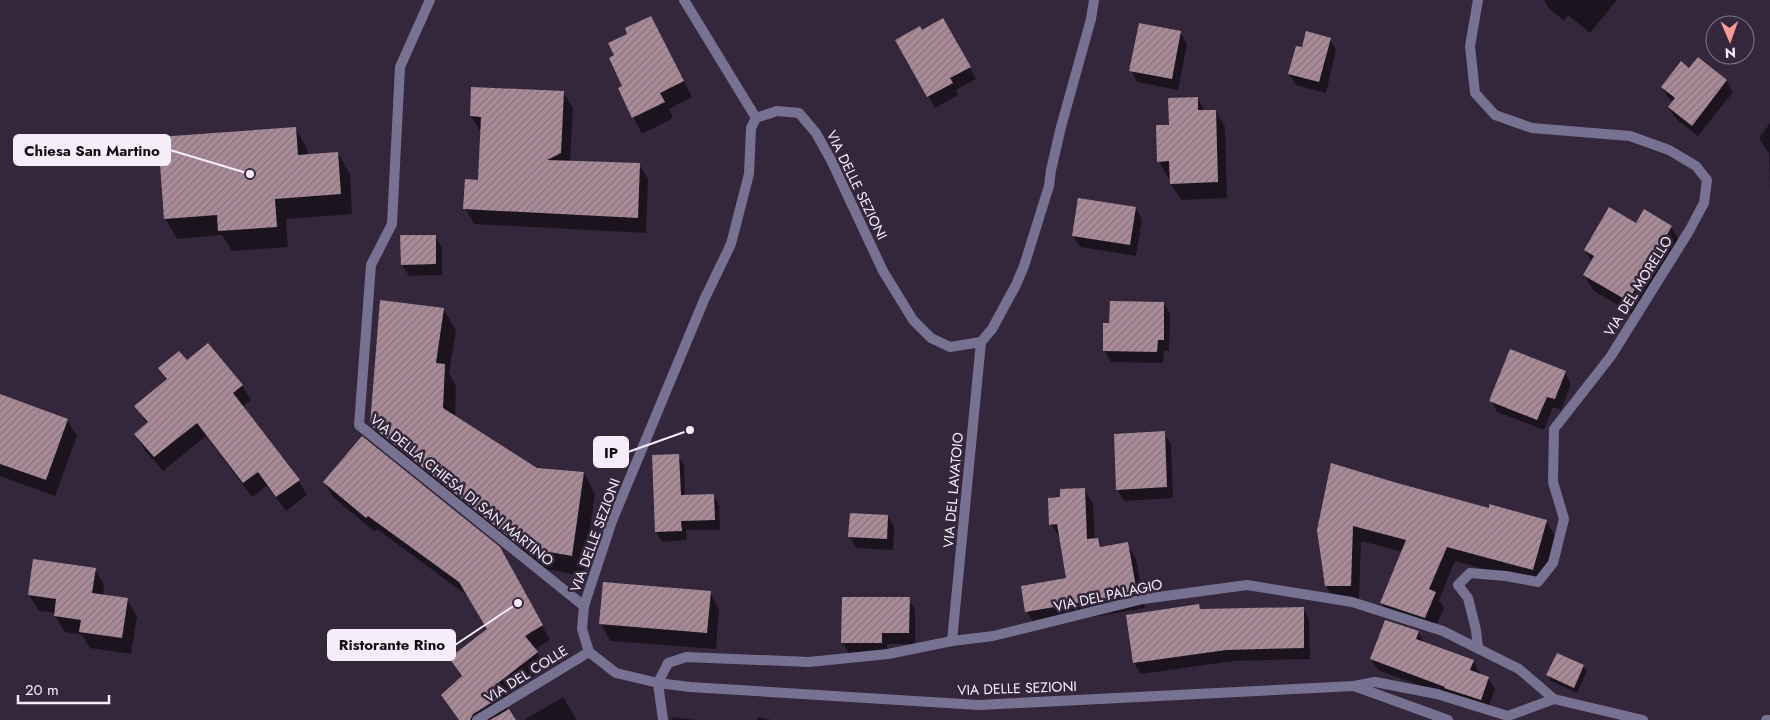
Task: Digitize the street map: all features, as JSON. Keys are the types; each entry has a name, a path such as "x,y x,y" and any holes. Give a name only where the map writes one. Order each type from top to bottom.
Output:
{"street":[{"name":"VIA DELLA CHIESA DI SAN MARTINO","path":"430,0 400,67 392,224 371,265 359,425 584,606"},
{"path":"684,0 756,118"},
{"path":"981,342 992,329 1024,266 1049,186 1061,127 1091,19 1094,0"},
{"name":"VIA DEL MORELLO","path":"1478,0 1470,46 1475,93 1495,116 1532,128 1630,136 1669,150 1696,166 1707,180 1704,203 1689,231 1611,356 1554,429 1553,482 1564,519 1552,563 1538,582 1506,576 1470,573 1458,585 1468,598 1476,630 1478,648"},
{"name":"VIA DELLE SEZIONI","path":"981,342 950,347 931,338 913,320 883,271 831,160 816,133 799,113 777,111 756,118 751,128 749,174 730,244 704,300 612,521 584,606 582,629 589,652 616,673 658,683 690,687 979,705 1354,686 1448,720"},
{"name":"VIA DEL LAVATOIO","path":"952,641 981,342"},
{"name":"VIA DEL PALAGIO","path":"658,683 668,663 686,657 809,662 888,654 952,641 993,636 1143,599 1247,585 1352,602 1444,631 1519,669 1554,699"},
{"name":"VIA DEL COLLE","path":"478,720 589,652"},
{"path":"1354,686 1375,682 1436,694 1508,716 1554,699 1643,720"},
{"path":"658,683 663,720"}],"building":[{"path":"651,16 684,81 660,93 665,102 632,118 618,88 622,86 609,58 614,55 608,43 627,34 625,28"},
{"path":"943,18 971,67 950,78 953,83 927,97 895,40 920,26 922,30"},
{"path":"1139,23 1181,31 1172,79 1129,71"},
{"path":"1306,31 1331,38 1319,82 1288,74 1296,46 1302,47"},
{"path":"1698,57 1705,63 1705,65 1708,65 1727,80 1692,126 1668,107 1675,98 1661,87 1681,61 1689,68"},
{"path":"471,87 564,91 561,153 547,160 640,163 638,218 463,209 465,179 478,180 481,117 470,116"},
{"path":"1198,97 1198,110 1216,110 1218,182 1170,184 1169,161 1157,162 1156,125 1169,125 1168,98"},
{"path":"296,127 298,155 338,152 341,194 275,199 277,227 218,231 217,215 164,219 158,137"},
{"path":"1078,198 1136,207 1130,245 1072,236"},
{"path":"1609,207 1636,223 1644,209 1672,226 1628,301 1583,275 1594,256 1584,250"},
{"path":"400,235 436,235 436,264 401,265"},
{"path":"380,300 444,308 436,363 445,364 443,408 537,468 584,472 572,556 521,547 370,425"},
{"path":"1110,301 1164,302 1164,340 1158,340 1157,352 1103,351 1103,323 1109,323"},
{"path":"208,343 243,385 233,393 300,480 276,497 258,472 243,483 197,423 154,457 134,434 148,422 134,406 167,379 158,368 179,351 187,360"},
{"path":"1510,349 1566,371 1555,399 1547,397 1537,420 1489,401"},
{"path":"0,394 68,419 46,480 0,464"},
{"path":"1165,431 1167,487 1116,490 1114,434"},
{"path":"362,436 500,547 543,625 525,636 538,652 494,686 501,697 473,714 470,720 459,720 441,695 462,676 449,658 487,629 459,582 368,516 366,518 323,482"},
{"path":"679,454 681,495 714,494 715,520 681,521 682,531 655,532 652,455"},
{"path":"1331,463 1489,508 1489,504 1547,520 1533,570 1447,547 1429,589 1436,592 1425,618 1380,603 1406,540 1353,526 1351,586 1325,586 1317,530"},
{"path":"1085,488 1087,539 1098,538 1100,547 1128,542 1137,593 1025,612 1021,586 1066,578 1057,524 1049,525 1048,498 1060,497 1060,489"},
{"path":"850,513 888,515 887,539 848,537"},
{"path":"33,559 96,568 92,593 128,598 122,638 79,632 81,620 54,616 56,599 28,595"},
{"path":"603,582 711,591 707,633 599,624"},
{"path":"842,597 910,597 909,633 882,633 882,643 841,643"},
{"path":"1199,604 1200,609 1304,607 1304,648 1226,650 1133,663 1126,615"},
{"path":"1385,620 1419,631 1416,639 1474,660 1470,670 1489,677 1481,700 1444,688 1370,659"},
{"path":"1557,653 1584,665 1574,688 1546,675"},
{"path":"509,709 516,720 490,720"}],"place":[{"name":"Chiesa San Martino","path":"250,174"},
{"name":"IP","path":"690,430"},
{"name":"Ristorante Rino","path":"518,603"}]}
